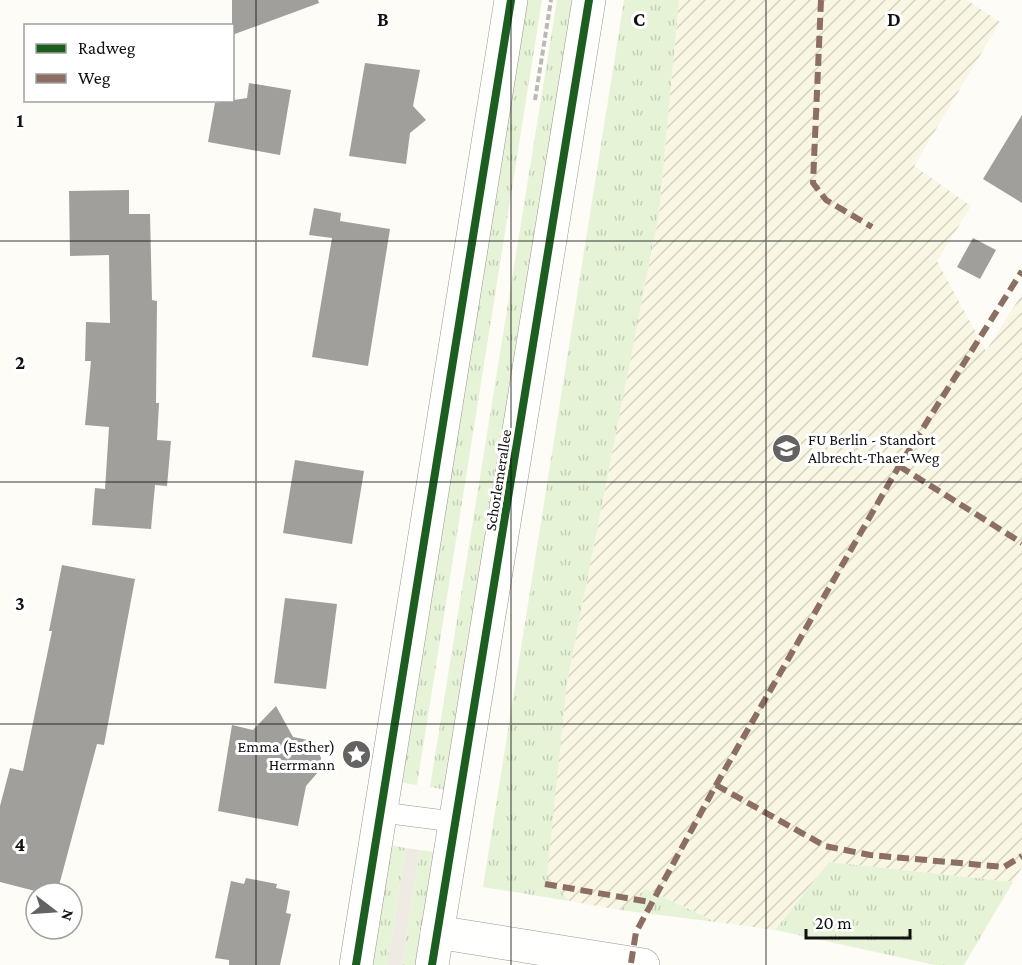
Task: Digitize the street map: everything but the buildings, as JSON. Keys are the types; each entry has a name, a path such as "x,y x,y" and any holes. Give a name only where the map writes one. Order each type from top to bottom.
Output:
{"street":[{"path":"356,965 511,0"},
{"name":"Schorlemerallee","path":"432,965 589,0"},
{"path":"437,932 643,965"}],"lane":[{"path":"380,812 456,822"}],"shaded area":[{"name":"FU Berlin - Standort Albrecht-Thaer-Weg","path":"679,0 967,0 1000,22 914,166 971,206 937,261 986,351 1022,294 1022,867 1013,882 829,862 775,930 716,922 647,889 620,910 569,901 546,876 567,683 659,214"},
{"path":"406,848 420,850 402,965 387,965"}],"green space":[{"path":"525,0 542,0 417,785 399,782"},
{"path":"557,0 573,0 446,790 430,787"},
{"path":"624,0 679,0 659,214 567,683 547,876 569,901 483,887"},
{"path":"389,845 406,848 387,965 370,965"},
{"path":"420,850 435,852 417,965 402,965"},
{"path":"829,862 1013,882 964,965 935,965 775,930"},
{"path":"646,889 716,922 620,910"}],"marked path":[{"path":"821,0 813,183 826,200 872,227"},
{"path":"631,963 636,932 716,785 899,466 1022,271"},
{"path":"899,466 1022,543"},
{"path":"716,785 825,846 870,855 1004,867 1022,856"},
{"path":"545,884 650,902"}],"cycle path":[{"path":"356,965 511,0"},
{"path":"432,965 589,0"}],"place":[{"name":"FU Berlin - Standort Albrecht-Thaer-Weg","path":"787,448"},
{"name":"Emma (Esther) Herrmann","path":"356,755"}]}
